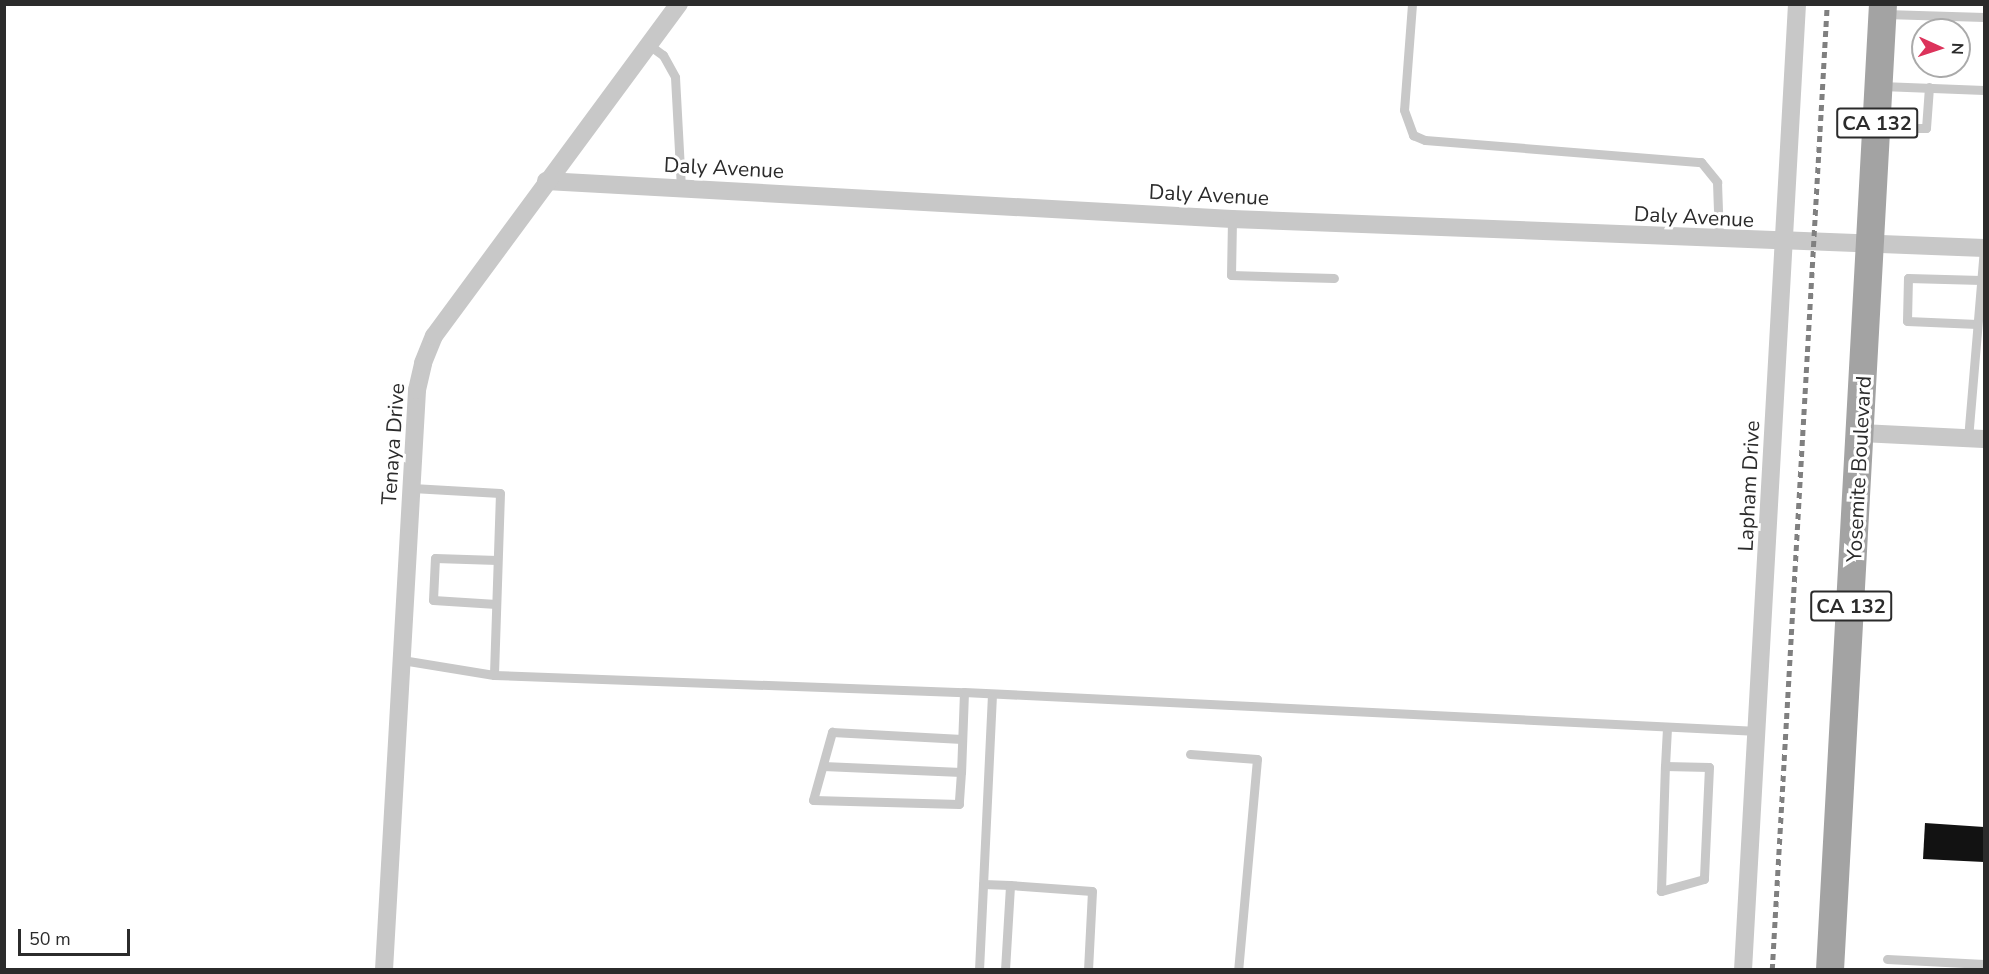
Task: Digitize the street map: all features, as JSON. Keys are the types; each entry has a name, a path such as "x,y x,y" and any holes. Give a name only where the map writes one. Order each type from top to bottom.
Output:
{"main road":[{"name":"Yosemite Boulevard","path":"1830,969 1883,9"}],"street":[{"name":"Tenaya Drive","path":"384,969 417,390 434,336 546,181 679,4"},
{"name":"Lapham Drive","path":"1743,969 1797,4"},
{"name":"Daly Avenue","path":"546,181 1232,219 1785,243 1870,242 1984,248"},
{"path":"1861,433 1976,439"}],"lane":[{"path":"1412,4 1404,110 1413,135 1425,140 1701,162 1717,182 1719,240"},
{"path":"1883,9 1984,17"},
{"path":"649,45 663,55 675,76 681,189"},
{"path":"1879,86 1984,90"},
{"path":"1876,128 1926,128 1929,87"},
{"path":"1232,219 1231,275 1334,278"},
{"path":"1976,439 1977,324 1984,248"},
{"path":"1977,324 1907,321 1908,278 1981,280"},
{"path":"412,488 500,493 494,675"},
{"path":"496,604 433,600 435,558 497,560"},
{"path":"402,660 494,675 964,692 1758,731"},
{"path":"962,739 832,732 813,800 959,804 961,772 964,692"},
{"path":"979,969 992,694"},
{"path":"1665,766 1708,767 1704,879 1661,891 1665,766 1667,727"},
{"path":"1190,754 1257,759 1238,969"},
{"path":"823,766 961,772"},
{"path":"982,884 1092,891 1088,969"},
{"path":"1005,969 1010,885"},
{"path":"1887,959 1984,964"}],"building":[{"path":"1925,823 1984,827 1984,862 1923,859"}],"railway":[{"path":"1772,970 1827,4"}]}
